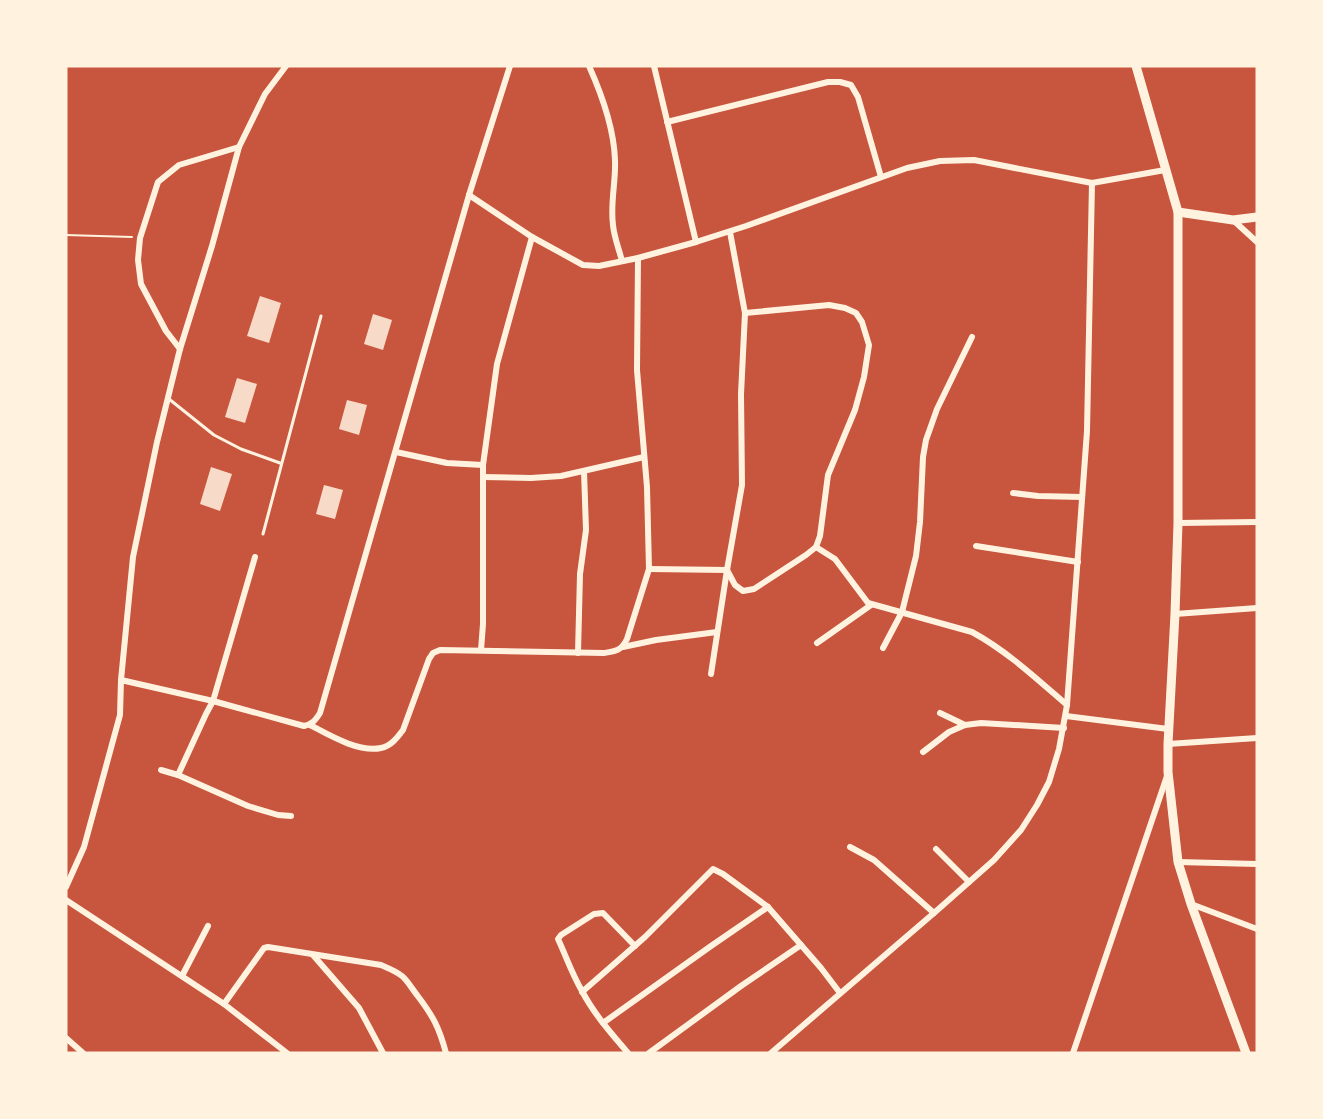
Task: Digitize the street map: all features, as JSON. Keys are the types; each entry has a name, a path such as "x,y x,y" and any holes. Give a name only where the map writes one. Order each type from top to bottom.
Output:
{"main road":[{"path":"1136,66 1178,212 1178,523 1167,744 1178,862 1191,904 1246,1053"},
{"path":"1178,212 1233,220 1257,217"}],"street":[{"path":"66,887 84,847 120,715 121,680 133,557 157,442 180,349 212,246 239,147 265,94 286,66"},
{"path":"121,680 213,701 304,726 312,723 320,713 470,195 510,66"},
{"path":"589,66 610,125 614,146 613,226 622,261"},
{"path":"654,66 696,242"},
{"path":"667,122 828,82 840,82 851,86 858,97 881,177"},
{"path":"180,349 166,331 141,284 138,260 140,238 158,182 179,165 239,147"},
{"path":"470,195 532,237 583,265 599,266 638,258 730,232 907,168 940,161 974,160 1092,183 1165,170"},
{"path":"771,1053 994,860 1021,830 1049,782 1066,716 1078,562 1087,430 1092,183"},
{"path":"1233,220 1257,242"},
{"path":"711,674 742,484 741,394 745,313 730,232"},
{"path":"481,650 483,465 498,364 532,237"},
{"path":"312,723 332,737 359,748 381,748 395,740 403,730 433,652 481,650 604,653 616,651 623,646 649,569 647,487 637,370 638,258"},
{"path":"727,570 735,585 742,591 754,589 816,547 820,536 828,475 855,410 864,377 869,345 862,322 856,313 845,308 829,304 745,313"},
{"path":"883,648 902,612 915,556 920,522 922,457 926,440 937,409 972,337"},
{"path":"396,452 447,464 483,465"},
{"path":"483,477 531,478 567,475 644,457"},
{"path":"578,653 580,574 586,530 584,471"},
{"path":"1014,493 1082,497"},
{"path":"1178,523 1257,522"},
{"path":"976,546 1078,562"},
{"path":"816,547 834,558 871,605 972,632 1014,660 1067,705"},
{"path":"178,775 213,701 255,557"},
{"path":"649,569 727,570"},
{"path":"817,643 871,605"},
{"path":"1175,614 1257,608"},
{"path":"623,646 717,632"},
{"path":"940,713 965,725"},
{"path":"1066,716 1168,729"},
{"path":"922,753 949,732 965,725 981,723 1064,728"},
{"path":"1167,744 1257,738"},
{"path":"161,770 178,775 248,806 278,815 291,816"},
{"path":"1073,1053 1168,772"},
{"path":"850,847 874,860 934,913"},
{"path":"936,849 969,882"},
{"path":"1178,862 1257,864"},
{"path":"582,992 635,946 711,870 715,870 768,908 840,993"},
{"path":"66,900 224,1005 287,1053"},
{"path":"1191,904 1257,929"},
{"path":"603,1023 768,908"},
{"path":"628,1053 603,1023 582,992 558,939 599,912 603,913 635,946"},
{"path":"182,976 208,926"},
{"path":"649,1053 801,945"},
{"path":"224,1005 264,948 381,965 402,976 435,1020 446,1053"},
{"path":"313,955 359,1008 383,1053"},
{"path":"66,1038 83,1053"}],"lane":[{"path":"263,534 321,316"},
{"path":"169,399 214,435 241,449 281,463"}],"path":[{"path":"66,235 140,238"}],"building":[{"path":"260,296 281,303 269,343 247,336"},
{"path":"373,314 392,320 383,350 364,344"},
{"path":"237,378 257,384 245,423 225,417"},
{"path":"347,400 367,405 359,435 339,429"},
{"path":"211,467 232,474 220,511 200,504"},
{"path":"324,485 343,490 335,519 316,514"}]}
